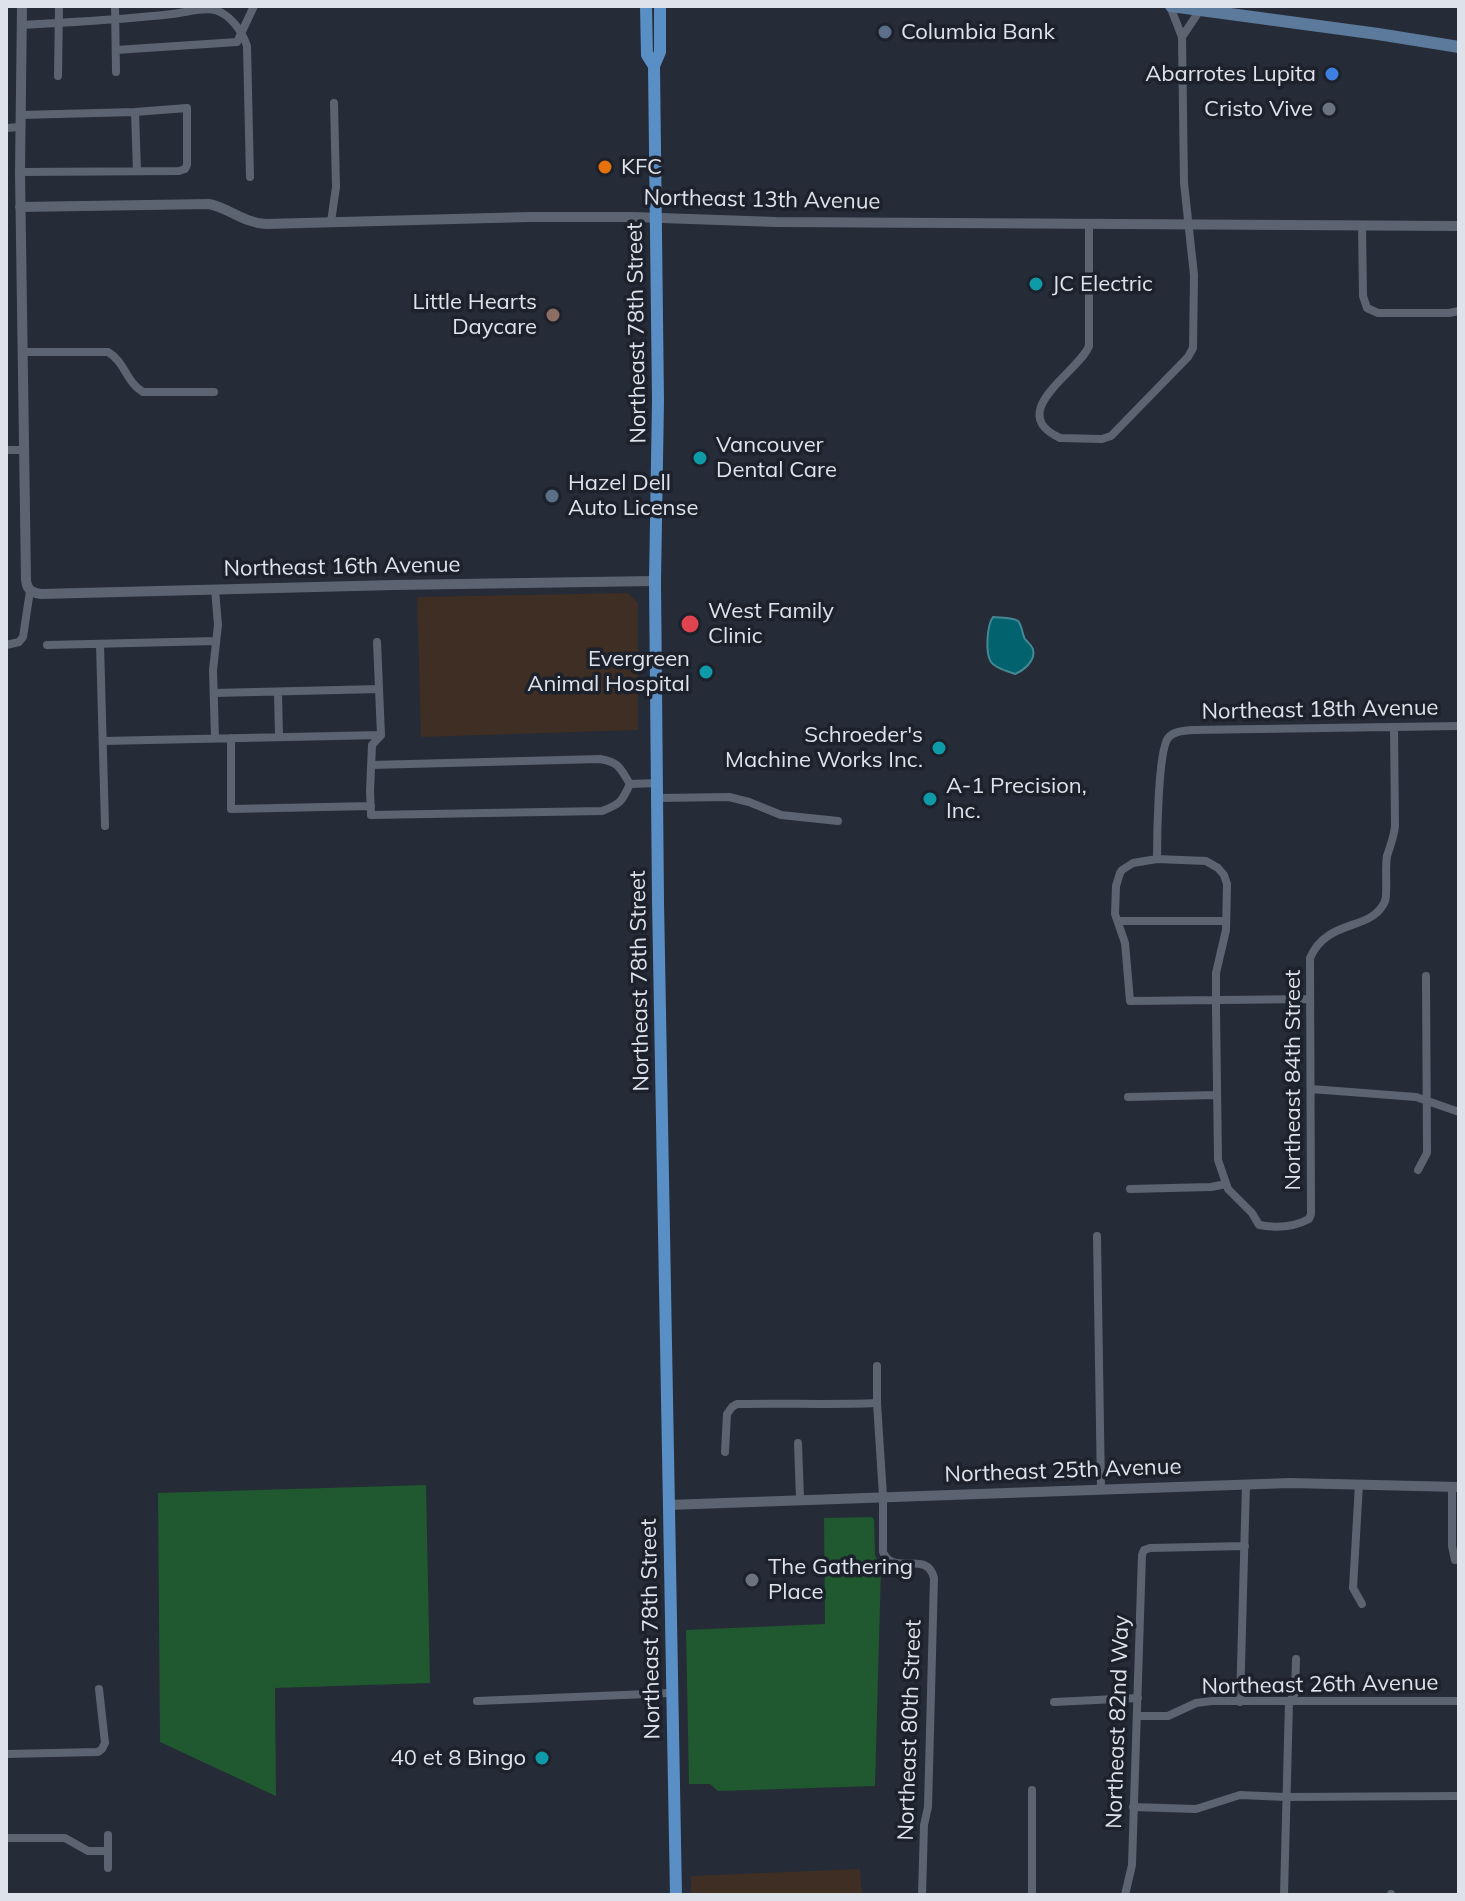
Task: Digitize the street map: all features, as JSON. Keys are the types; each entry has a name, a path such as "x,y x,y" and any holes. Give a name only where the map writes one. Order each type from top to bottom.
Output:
{"main road":[{"name":"Northeast 78th Street","path":"646,6 647,55 654,66"},
{"name":"Northeast 78th Street","path":"660,6 660,52 654,66 658,401 655,581 676,1895"},
{"path":"1171,6 1459,47"}],"street":[{"path":"6,645 19,642 23,637 30,591 26,585 20,207 22,6"},
{"path":"58,76 59,6"},
{"path":"115,6 116,72"},
{"path":"116,50 237,42 254,6"},
{"path":"1089,224 1089,346 1083,358 1046,395 1042,403 1041,420 1056,437 1063,438 1108,437 1188,357 1193,348 1194,275 1184,183 1182,37 1171,6"},
{"path":"21,25 211,9 223,13 236,24 247,46 250,177"},
{"path":"1182,37 1200,10"},
{"path":"331,222 336,187 334,103"},
{"path":"20,115 187,108 185,169 20,172"},
{"path":"135,112 137,171"},
{"path":"6,128 20,127"},
{"name":"Northeast 13th Avenue","path":"20,207 214,205 255,223 529,217 776,222 1459,226"},
{"path":"1362,225 1363,296 1367,308 1378,313 1459,311"},
{"path":"22,352 108,352 118,358 130,382 143,392 214,392"},
{"path":"6,450 24,450"},
{"name":"Northeast 16th Avenue","path":"30,591 41,594 655,581"},
{"path":"215,589 218,625 213,670 215,738"},
{"path":"47,645 216,641"},
{"path":"377,642 381,735 372,745 371,815 602,811 617,806 630,784"},
{"path":"100,644 105,826"},
{"path":"214,693 379,689"},
{"path":"278,692 279,737"},
{"name":"Northeast 18th Avenue","path":"1157,859 1164,749 1168,739 1181,731 1459,726"},
{"name":"Northeast 84th Street","path":"1226,1184 1259,1225 1297,1225 1309,1219 1311,1214 1310,958 1323,939 1339,929 1371,918 1385,903 1387,859 1395,826 1394,727"},
{"path":"103,741 381,735"},
{"path":"231,738 231,809 371,806"},
{"path":"371,765 600,759 612,761 630,784"},
{"path":"630,784 658,783"},
{"path":"658,798 729,797 781,815 838,821"},
{"path":"1130,1189 1226,1184 1218,1156 1217,1095 1216,1001 1216,973 1225,938 1227,884 1218,868 1206,861 1157,859 1128,865 1122,870 1116,886 1115,914 1125,943 1130,1001 1216,1001 1309,999"},
{"path":"1118,921 1226,921"},
{"path":"1418,1170 1427,1153 1426,976"},
{"path":"1311,1089 1416,1097 1459,1112"},
{"path":"1128,1097 1217,1095"},
{"path":"1097,1236 1101,1489"},
{"name":"Northeast 80th Street","path":"877,1366 884,1555 892,1563 926,1565 933,1571 934,1578 928,1807 924,1825 922,1895"},
{"path":"725,1452 727,1414 737,1404 877,1403"},
{"path":"798,1443 800,1499"},
{"name":"Northeast 25th Avenue","path":"668,1505 1290,1483 1455,1487"},
{"path":"1359,1484 1353,1588 1362,1604"},
{"path":"1240,1702 1246,1485"},
{"path":"1455,1487 1452,1546 1455,1560"},
{"name":"Northeast 82nd Way","path":"1125,1895 1132,1865 1142,1555 1144,1550 1150,1548 1245,1546"},
{"path":"1284,1895 1289,1702 1295,1693 1296,1659"},
{"path":"6,1754 98,1752 105,1743 99,1689"},
{"path":"477,1701 672,1693"},
{"path":"1054,1702 1138,1698"},
{"name":"Northeast 26th Avenue","path":"1137,1716 1168,1716 1204,1701 1459,1701"},
{"path":"1032,1790 1032,1895"},
{"path":"1133,1807 1196,1809 1233,1796 1459,1796"},
{"path":"108,1835 108,1868"},
{"path":"6,1838 65,1838 88,1851 108,1851"}],"shaded area":[{"path":"628,593 638,603 638,730 421,737 417,597"},
{"path":"860,1869 862,1895 691,1895 691,1876"}],"green space":[{"path":"426,1485 430,1683 275,1688 276,1796 160,1742 158,1493"},
{"path":"872,1517 875,1555 881,1568 875,1786 718,1791 710,1784 689,1784 686,1630 825,1624 824,1518"}],"water":[{"path":"993,617 1018,621 1033,649 1031,661 1015,674 996,666 989,658 989,626"}],"place":[{"name":"Columbia Bank","path":"885,32"},
{"name":"Abarrotes Lupita","path":"1332,74"},
{"name":"Cristo Vive","path":"1329,109"},
{"name":"KFC","path":"605,167"},
{"name":"JC Electric","path":"1036,284"},
{"name":"Little Hearts Daycare","path":"553,315"},
{"name":"Vancouver Dental Care","path":"700,458"},
{"name":"Hazel Dell Auto License","path":"552,496"},
{"name":"West Family Clinic","path":"690,624"},
{"name":"Evergreen Animal Hospital","path":"706,672"},
{"name":"Schroeder's Machine Works Inc.","path":"939,748"},
{"name":"A-1 Precision, Inc.","path":"930,799"},
{"name":"The Gathering Place","path":"752,1580"},
{"name":"40 et 8 Bingo","path":"542,1758"}]}
